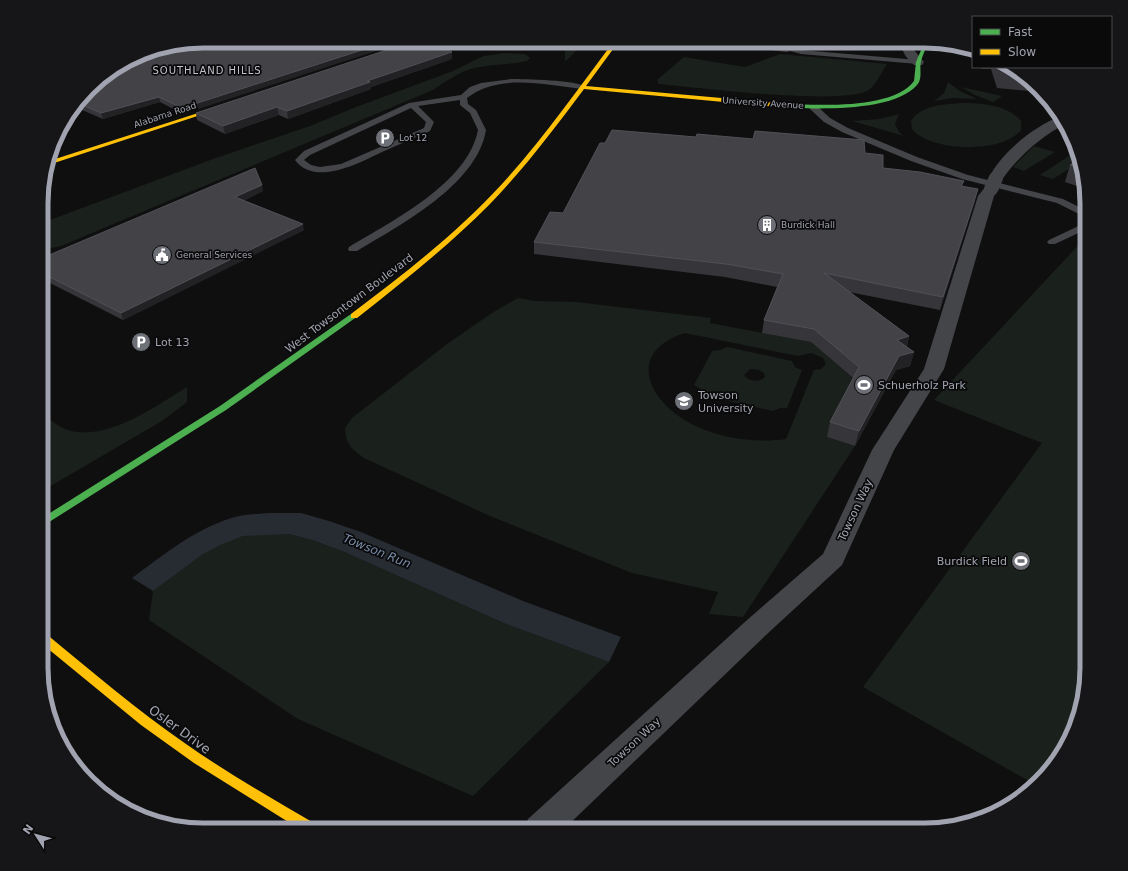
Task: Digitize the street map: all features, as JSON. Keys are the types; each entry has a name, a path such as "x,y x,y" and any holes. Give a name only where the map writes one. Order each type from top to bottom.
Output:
{"street":[{"name":"West Towsontown Boulevard","path":"48,518 133,466 256,386 392,287 437,251 486,204 524,162 612,48"},
{"path":"908,48 910,56 918,62"},
{"name":"University Avenue","path":"582,87 813,107 857,105 889,99 904,93 913,87 919,79 918,62 923,57 924,48"},
{"name":"Alabama Road","path":"53,162 231,104"},
{"name":"Towson Way","path":"547,823 756,628 833,559 883,450 934,369 986,196 1002,169 1017,151 1038,134 1057,123"},
{"name":"Osler Drive","path":"48,641 127,706 170,739 243,788 302,823"}],"lane":[{"path":"769,48 801,52 816,50 918,62"},
{"path":"786,48 801,52"},
{"path":"412,105 430,122 427,129 344,166 332,169 318,169 303,165 299,160 306,153 412,105 463,97 473,89 504,82 524,82 582,87"},
{"path":"353,249 383,231 436,194 456,177 468,162 478,147 482,130 472,112 464,105 463,97"},
{"path":"813,107 827,120 845,130 914,159 965,177 1060,201 1080,211"},
{"path":"1052,242 1080,228"}],"shaded area":[{"path":"565,48 579,48 565,62"},
{"path":"505,53 525,54 530,58 527,61 468,70 453,77 433,90 61,246 48,249 48,221 213,159 310,126 356,107 453,71 484,56"},
{"path":"780,54 887,64 870,89 856,94 833,96 803,96 735,92 659,84 657,80 684,57 745,67"},
{"path":"948,82 960,91 977,99 953,98 934,101 944,93"},
{"path":"961,87 1002,96 993,102 975,95"},
{"path":"962,103 986,104 1009,111 1021,121 1021,130 1012,138 999,143 966,147 950,146 934,142 921,137 912,129 911,121 921,112 934,106"},
{"path":"901,114 898,116 895,124 899,132 904,136 852,121 879,119"},
{"path":"1034,146 1055,152 1024,171 1013,167"},
{"path":"1072,154 1075,163 1072,167 1053,179 1040,175"},
{"name":"Burdick Field","path":"1080,243 1080,678 1075,708 1064,737 1054,754 1030,782 863,687 1042,443 934,400"},
{"path":"518,298 535,301 576,302 711,318 710,323 811,342 856,381 827,437 855,446 743,617 709,614 718,592 632,573 490,516 364,458 350,446 345,428 352,418 447,344 492,313","holes":["685,333 798,356 811,353 823,358 826,364 821,369 814,370 786,439 740,439 718,434 696,426 680,417 666,406 656,393 650,380 649,366 654,353 666,342"]},
{"path":"727,347 792,361 795,367 802,370 787,408 780,408 773,411 702,395 699,388 694,385 712,351 721,350","holes":["750,369 761,371 765,377 757,381 749,379 744,375"]},
{"path":"187,387 187,402 162,421 48,488 48,418 67,430 91,432 120,425 149,411"},
{"path":"289,534 312,540 342,551 506,624 609,662 473,796 298,719 149,620 153,591 184,567 207,551 230,540 243,536"}],"water":[{"name":"Towson Run","path":"270,513 301,513 361,532 523,601 621,637 609,662 506,624 342,551 312,540 289,534 243,536 220,545 203,554 153,591 132,578 182,542 210,527 239,516"}],"building":[{"path":"193,48 368,48 182,108 159,97 101,113 83,105 93,93 125,69 163,53"},
{"path":"393,48 447,48 452,52 367,81 370,82 287,111 277,107 223,126 196,113"},
{"name":"Burdick Hall","path":"612,130 696,137 697,134 753,139 755,131 864,140 865,153 883,155 883,168 920,172 964,181 961,186 978,189 943,297 824,273 909,336 897,340 914,352 899,356 859,431 830,422 859,367 814,329 764,320 783,274 726,264 534,242 550,212 563,213 600,143 605,143"},
{"path":"1075,162 1076,166 1070,165"},
{"name":"General Services","path":"255,168 262,185 235,197 303,224 121,313 48,276 48,255"}],"traffic: fast":[{"path":"777,105 850,105 890,99 905,93 917,81 918,62 924,48"},
{"path":"48,518 223,408 354,316"}],"traffic: slow":[{"path":"354,316 394,286 432,254 488,202 534,149 612,48"},
{"path":"582,87 777,105"},
{"path":"53,162 225,106"},
{"path":"48,642 128,707 182,748 247,790 302,823"}],"place":[{"name":"Lot 12","path":"385,138"},
{"name":"Burdick Hall","path":"767,225"},
{"name":"General Services","path":"162,255"},
{"name":"Lot 13","path":"141,342"},
{"name":"Schuerholz Park","path":"864,385"},
{"name":"Towson University","path":"684,401"},
{"name":"Burdick Field","path":"1021,561"}],"district":[{"name":"SOUTHLAND HILLS","path":"207,70"}]}
